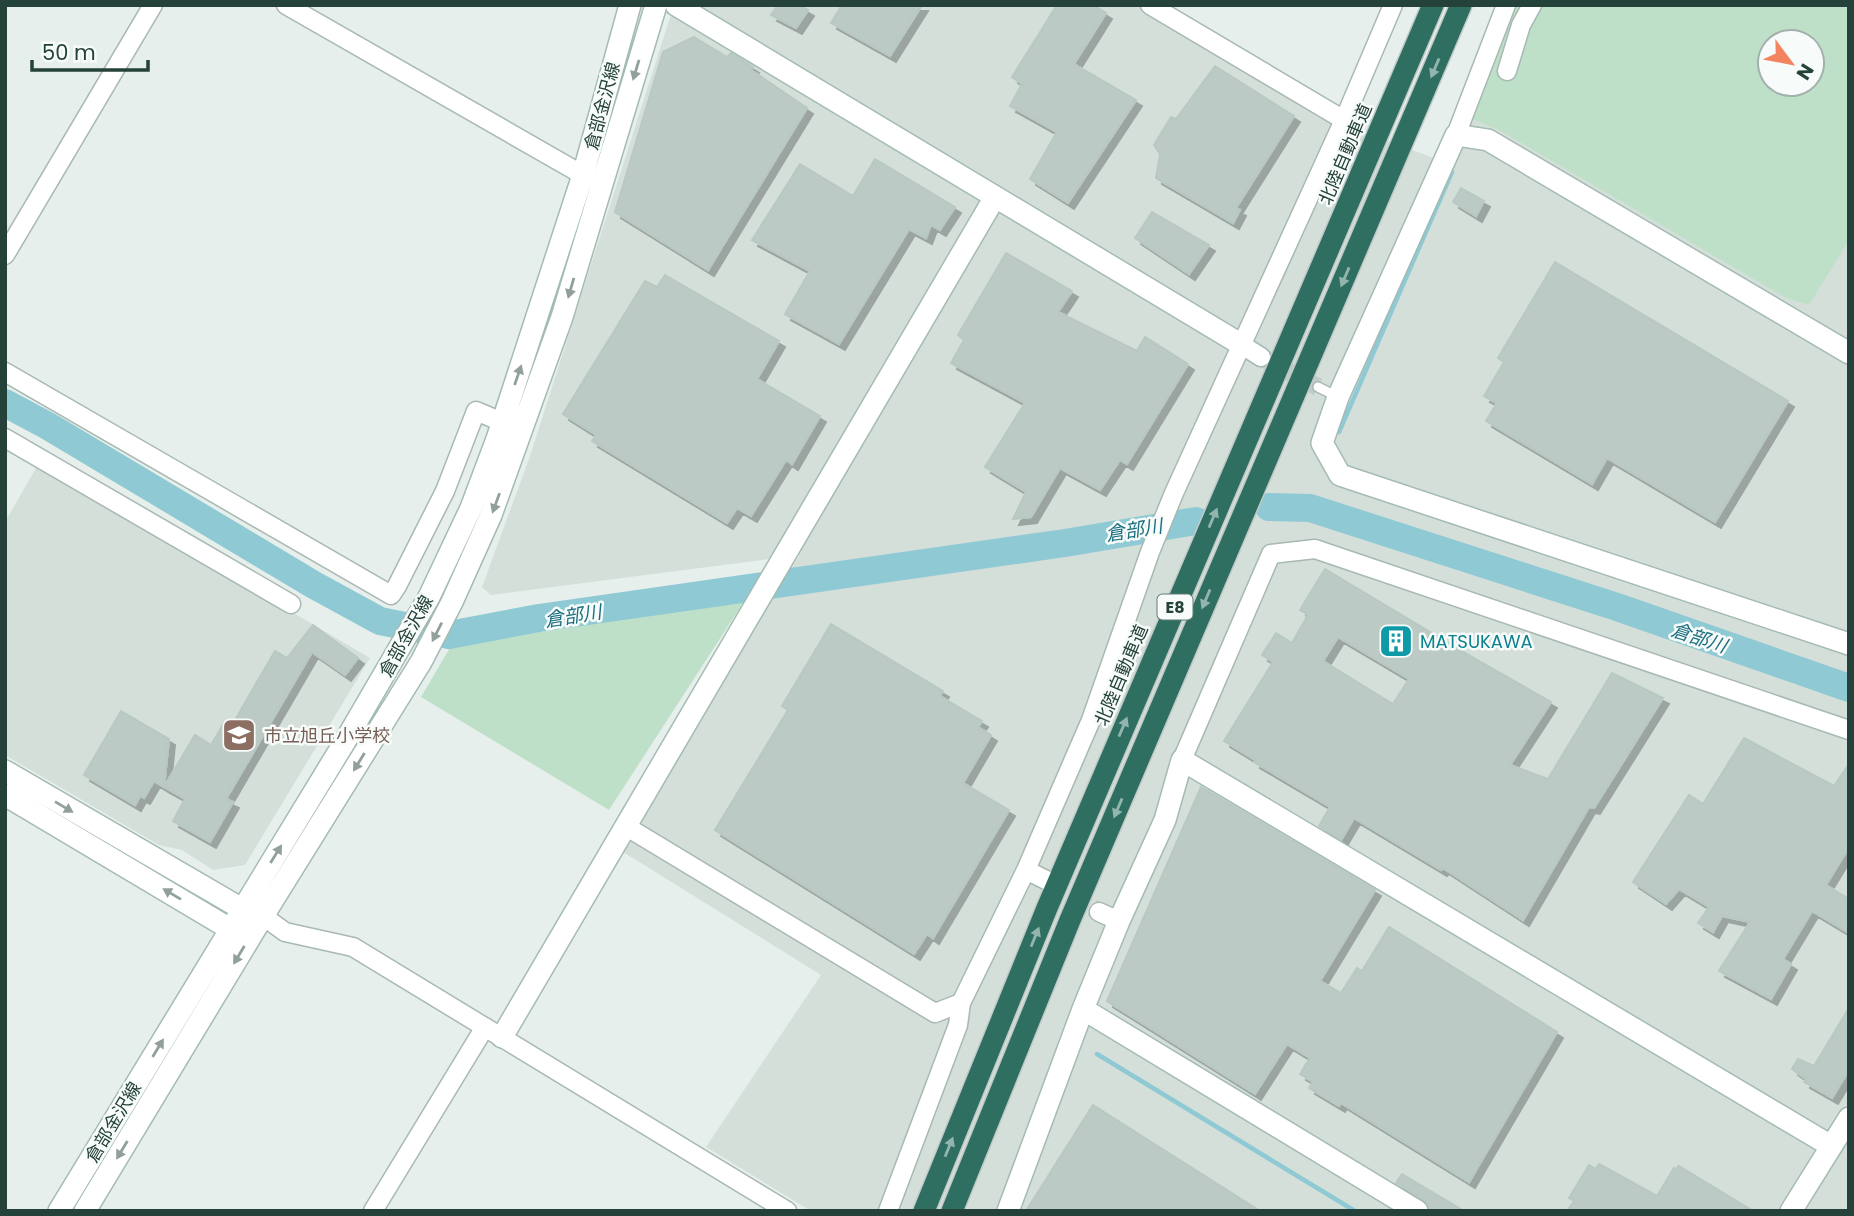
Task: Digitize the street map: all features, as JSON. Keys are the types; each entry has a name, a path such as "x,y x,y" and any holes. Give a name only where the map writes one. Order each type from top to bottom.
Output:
{"highway":[{"name":"北陸自動車道","path":"924,1211 1058,882 1433,5"},
{"name":"E8","path":"952,1211 1081,895 1461,5"}],"street":[{"path":"5,255 153,5"},
{"path":"286,5 583,175"},
{"name":"倉部金沢線","path":"59,1211 429,597 471,508 502,422 583,175 629,5"},
{"name":"倉部金沢線","path":"85,1211 263,916 421,662 452,602 491,515 562,317 656,5"},
{"path":"676,5 1261,357"},
{"path":"1150,5 1344,120"},
{"path":"888,1211 958,1025 961,1003 1026,870 1091,720 1150,552 1174,493 1344,120 1393,5"},
{"path":"1506,5 1456,135 1338,397 1322,443 1340,475 1849,644"},
{"path":"1507,71 1521,25 1532,5"},
{"path":"1456,135 1488,140 1849,353"},
{"path":"373,1211 627,827 996,197"},
{"path":"5,372 391,595 445,491 475,411 502,422"},
{"path":"5,438 291,604"},
{"path":"1008,1211 1083,1009 1119,921 1166,820 1182,760 1270,554 1315,549 1849,730"},
{"path":"1182,760 1831,1146"},
{"path":"5,771 236,919"},
{"path":"5,795 236,919 263,916 285,932 353,947 787,1211"},
{"path":"627,827 935,1013 961,1003"},
{"path":"1026,870 1046,880"},
{"path":"1099,912 1119,921"},
{"path":"1083,1009 1417,1211"},
{"path":"1791,1211 1849,1118"}],"lane":[{"path":"1318,387 1338,397"}],"shaded area":[{"path":"674,5 1141,5 1333,121 1453,165 1518,5 1849,5 1849,1211 811,1211 706,1147 821,975 620,850 751,628 800,555 491,595 482,587 530,456"},
{"path":"39,463 370,658 245,865 213,870 182,850 159,845 5,755 5,522"}],"green space":[{"path":"1513,5 1849,5 1849,240 1809,305 1786,298 1501,131 1468,117"},
{"path":"745,600 609,810 421,697 451,646"}],"building":[{"path":"778,5 799,5 808,10 796,28 771,15"},
{"path":"842,5 922,5 890,56 831,23"},
{"path":"1057,5 1093,5 1106,13 1074,64 1136,100 1068,203 1030,179 1057,132 1010,106 1022,84 1012,77"},
{"path":"694,37 727,57 731,53 807,108 708,270 615,212 663,52"},
{"path":"1215,66 1294,116 1236,208 1240,210 1233,223 1156,178 1160,154 1154,145 1171,117 1176,119"},
{"path":"875,159 955,207 940,230 931,225 926,238 909,229 839,344 785,314 810,271 752,240 800,164 853,196"},
{"path":"1461,188 1484,201 1476,216 1453,202"},
{"path":"1152,212 1209,245 1189,274 1135,238"},
{"path":"1006,253 1072,291 1058,312 1137,351 1145,337 1188,364 1127,464 1120,460 1100,490 1060,468 1031,517 1013,519 1026,492 985,467 1025,403 951,363 964,340 958,335"},
{"path":"1555,262 1788,401 1715,522 1607,458 1592,484 1486,421 1497,403 1484,396 1504,362 1498,358"},
{"path":"665,275 779,341 757,379 820,416 792,464 786,460 751,516 737,508 727,523 592,441 596,435 563,414 645,281 657,287"},
{"path":"1325,569 1551,702 1510,765 1548,779 1612,673 1663,698 1594,808 1589,807 1523,920 1443,868 1441,870 1354,818 1341,840 1319,826 1330,807 1224,741 1273,662 1262,655 1276,633 1292,643 1308,615 1300,610","holes":["1338,637 1409,679 1393,704 1323,661"]},
{"path":"831,624 943,691 940,696 982,721 978,727 991,735 963,783 1009,810 933,938 927,934 914,954 715,830 788,710 782,706"},
{"path":"313,625 358,658 345,675 312,652 226,799 233,802 210,842 173,821 185,799 164,787 195,735 211,745 224,723 231,727 275,651 287,658"},
{"path":"121,711 169,739 164,787 154,781 144,798 140,796 135,805 84,775"},
{"path":"1744,738 1834,786 1849,764 1849,847 1826,885 1849,899 1849,933 1812,911 1783,959 1791,964 1771,999 1719,971 1750,922 1722,916 1713,932 1698,923 1709,907 1679,889 1666,904 1633,882 1689,795 1703,804"},
{"path":"1201,787 1375,890 1320,981 1341,993 1357,968 1362,971 1389,927 1557,1032 1469,1182 1341,1103 1339,1106 1309,1088 1313,1082 1300,1074 1310,1058 1287,1044 1255,1094 1107,1001"},
{"path":"1849,1008 1849,1070 1832,1098 1804,1082 1806,1079 1792,1069 1798,1059 1814,1066"},
{"path":"1093,1105 1260,1211 1026,1211"},
{"path":"1599,1164 1657,1196 1674,1168 1679,1166 1753,1211 1567,1211 1574,1201 1569,1198 1589,1165 1596,1169"},
{"path":"1402,1174 1464,1211 1430,1211 1424,1200 1396,1183"}],"waterway":[{"path":"1339,432 1452,172"},
{"name":"倉部川","path":"5,403 380,621 449,635 539,618 1065,543 1196,521"},
{"name":"倉部川","path":"1269,507 1310,508 1617,607 1849,688"},
{"path":"1097,1054 1355,1211"}],"tunnel":[{"path":"1261,357 1318,387"},
{"path":"1046,880 1099,912"}],"place":[{"name":"MATSUKAWA","path":"1396,641"},
{"name":"市立旭丘小学校","path":"239,735"}]}
